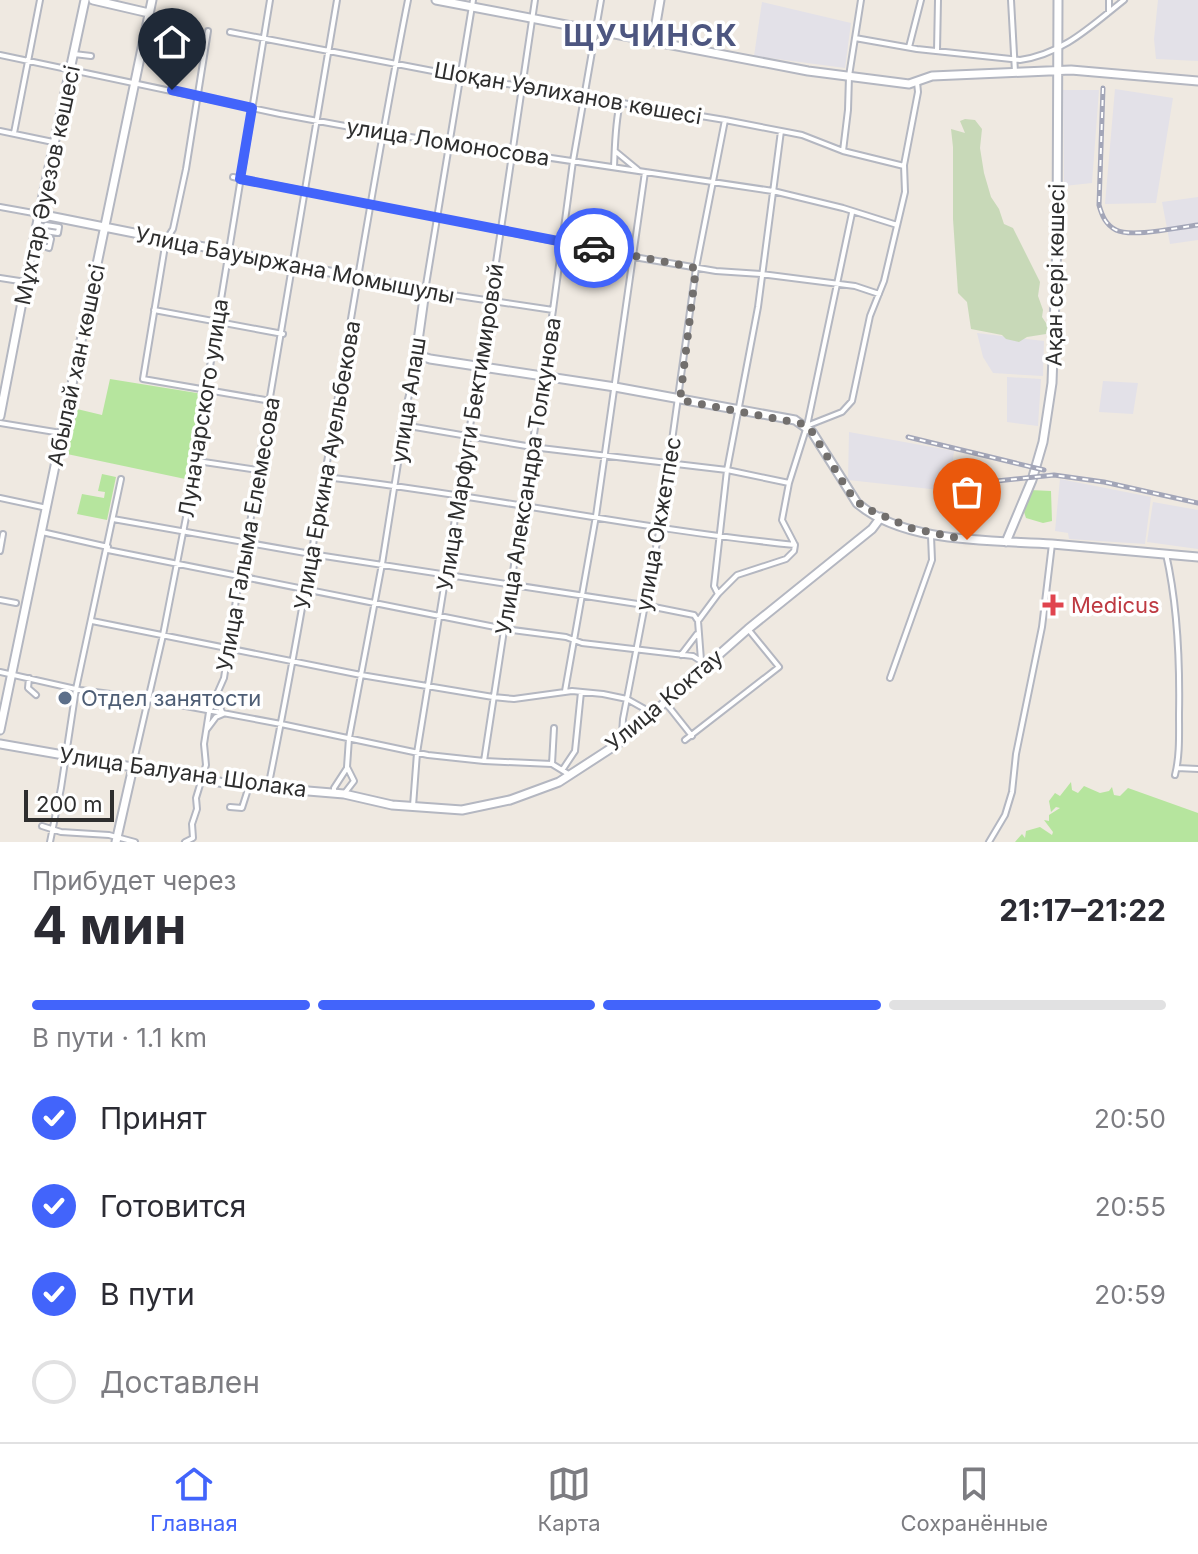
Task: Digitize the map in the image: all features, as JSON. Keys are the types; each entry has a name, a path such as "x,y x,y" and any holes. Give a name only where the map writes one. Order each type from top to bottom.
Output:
{"street":[{"path":"14,133 40,0"},
{"name":"Мұхтар Әуезов көшесі","path":"0,416 26,282 41,234 39,214 85,0"},
{"path":"93,0 149,13"},
{"name":"Абылай хан көшесі","path":"0,730 152,0"},
{"name":"Луначарского улица","path":"133,767 197,461 270,0"},
{"name":"Улица Галыма Елемесова","path":"186,842 193,838 196,798 206,765 205,734 209,712 224,678 337,0"},
{"name":"Улица Еркина Ауельбекова","path":"268,788 306,589 408,0"},
{"path":"436,0 472,4 597,32 808,71 909,84 932,76 1059,71 1198,81"},
{"name":"Улица Марфуги Бектимировой","path":"413,806 417,753 490,303 535,0"},
{"name":"Улица Александра Толкунова","path":"484,761 553,310 560,242 601,0"},
{"path":"653,41 660,0"},
{"path":"843,151 849,76 861,0"},
{"path":"909,47 921,0"},
{"path":"937,51 938,0"},
{"path":"1011,0 1015,72"},
{"name":"Ақан сері көшесі","path":"1006,542 1037,465 1052,383 1057,243 1058,0"},
{"path":"1109,0 1109,12"},
{"path":"855,38 937,51 1015,59 1035,58 1059,49 1124,0"},
{"name":"улица Алаш","path":"344,794 354,781 347,768 349,738 419,354 417,345 425,291 472,4"},
{"path":"208,31 173,229 166,240 143,379 271,401"},
{"name":"Шоқан Уәлиханов көшесі","path":"230,32 459,76 802,135 843,151 904,166"},
{"path":"74,54 91,56"},
{"name":"улица Ломоносова","path":"0,55 383,133 773,191 897,225"},
{"path":"807,426 842,412 852,401 870,316 879,294 905,192 904,166 918,92 917,82"},
{"path":"614,167 620,102"},
{"name":"улица Окжетпес","path":"625,738 622,734 627,699 660,527 680,400 696,268 725,120"},
{"path":"0,131 55,142"},
{"path":"718,594 714,586 727,470 758,307 781,131"},
{"path":"565,692 596,516 634,257 642,172 615,151"},
{"path":"233,177 634,257 696,268 837,284 879,294"},
{"path":"0,207 39,214"},
{"path":"698,621 737,575 786,559 794,551 795,545 782,520 789,483 807,426 852,213"},
{"name":"Улица Бауыржана Момышулы","path":"39,214 425,291 553,310"},
{"path":"38,245 49,248 51,239 41,234"},
{"path":"0,278 26,282"},
{"path":"154,310 283,334"},
{"path":"419,354 430,359 615,387 795,420 807,426 857,503 881,517 931,534 975,541 1052,544 1198,557"},
{"path":"0,423 63,434"},
{"path":"405,423 532,447 727,470 789,483"},
{"path":"197,461 258,470"},
{"path":"325,477 460,494 660,527 795,545"},
{"path":"50,842 76,689 121,479"},
{"path":"0,498 47,508"},
{"name":"Улица Коктау","path":"413,806 462,810 478,808 550,786 566,772 625,738 704,662 872,529 881,517"},
{"path":"42,532 375,604 592,645 681,655 704,662 698,621 694,615 183,533 113,519"},
{"path":"0,551 3,534"},
{"path":"890,678 932,560 931,534"},
{"path":"989,842 1010,805 1016,754 1042,627 1052,544"},
{"path":"1166,554 1174,591 1181,672 1180,736 1175,775"},
{"path":"0,600 16,603"},
{"path":"92,621 429,687 514,699 581,692 627,699 652,713"},
{"path":"685,740 779,667 748,629"},
{"path":"681,655 699,632"},
{"path":"0,672 76,689 281,724 417,753 484,761 552,764 566,772 575,751 581,692"},
{"path":"29,678 28,688 36,695"},
{"path":"215,696 223,714"},
{"path":"665,702 692,736"},
{"path":"205,734 212,722 223,714"},
{"path":"552,764 554,728"},
{"name":"Улица Балуана Шолака","path":"0,744 249,786 344,794 392,805 413,806"},
{"path":"116,840 133,767"},
{"path":"334,793 347,768"},
{"path":"1177,768 1198,769"},
{"path":"230,807 242,808 249,786"},
{"path":"42,826 77,834 109,835 116,840 135,842"}],"shaded area":[{"path":"1158,0 1198,0 1198,61 1156,59 1154,39"},
{"path":"762,2 851,23 845,68 754,56"},
{"path":"1115,89 1173,98 1156,203 1105,204"},
{"path":"1063,90 1099,90 1092,183 1064,186"},
{"path":"1198,197 1198,240 1170,244 1162,202"},
{"path":"977,333 1044,341 1043,376 993,373 983,357"},
{"path":"1007,377 1041,379 1038,426 1007,422"},
{"path":"1103,381 1138,383 1133,414 1099,412"},
{"path":"849,432 954,451 949,491 848,480"},
{"path":"1060,479 1151,497 1145,544 1069,539 1068,533 1055,531"},
{"path":"1153,502 1198,510 1198,549 1147,542"}],"green space":[{"path":"975,120 982,129 980,148 991,197 1004,224 1013,228 1040,282 1038,296 1042,317 1048,326 1046,334 1027,337 1019,342 971,329 967,302 958,293 953,219 951,129 965,133 960,121"},
{"path":"110,379 203,394 190,480 67,454 77,409 102,415"},
{"path":"102,474 116,477 107,520 77,514 82,494 104,498 105,492 98,491"},
{"path":"1030,490 1051,491 1052,521 1043,523 1026,518 1024,512"},
{"path":"1071,782 1072,790 1078,793 1084,786 1100,793 1112,787 1114,795 1120,796 1128,788 1198,813 1198,842 1015,842 1022,834 1025,838 1026,831 1040,827 1052,835 1044,820 1049,821 1049,815 1060,808 1056,807 1051,812 1049,801 1055,793 1060,796"}],"railway":[{"path":"1103,88 1099,205 1105,220 1116,230 1133,233 1198,225"},
{"path":"908,437 1044,470"},
{"path":"987,482 1054,475 1104,482 1198,503"}],"way so far":[{"path":"594,248 696,268 680,400 795,420 812,432 857,503 881,517 911,528 967,540"}],"place":[{"name":"Medicus","path":"1053,605"},
{"name":"Отдел занятости","path":"65,698"}],"district":[{"name":"ЩУЧИНСК","path":"651,36"}],"route":[{"path":"172,90 252,108 240,179 594,248"}]}
